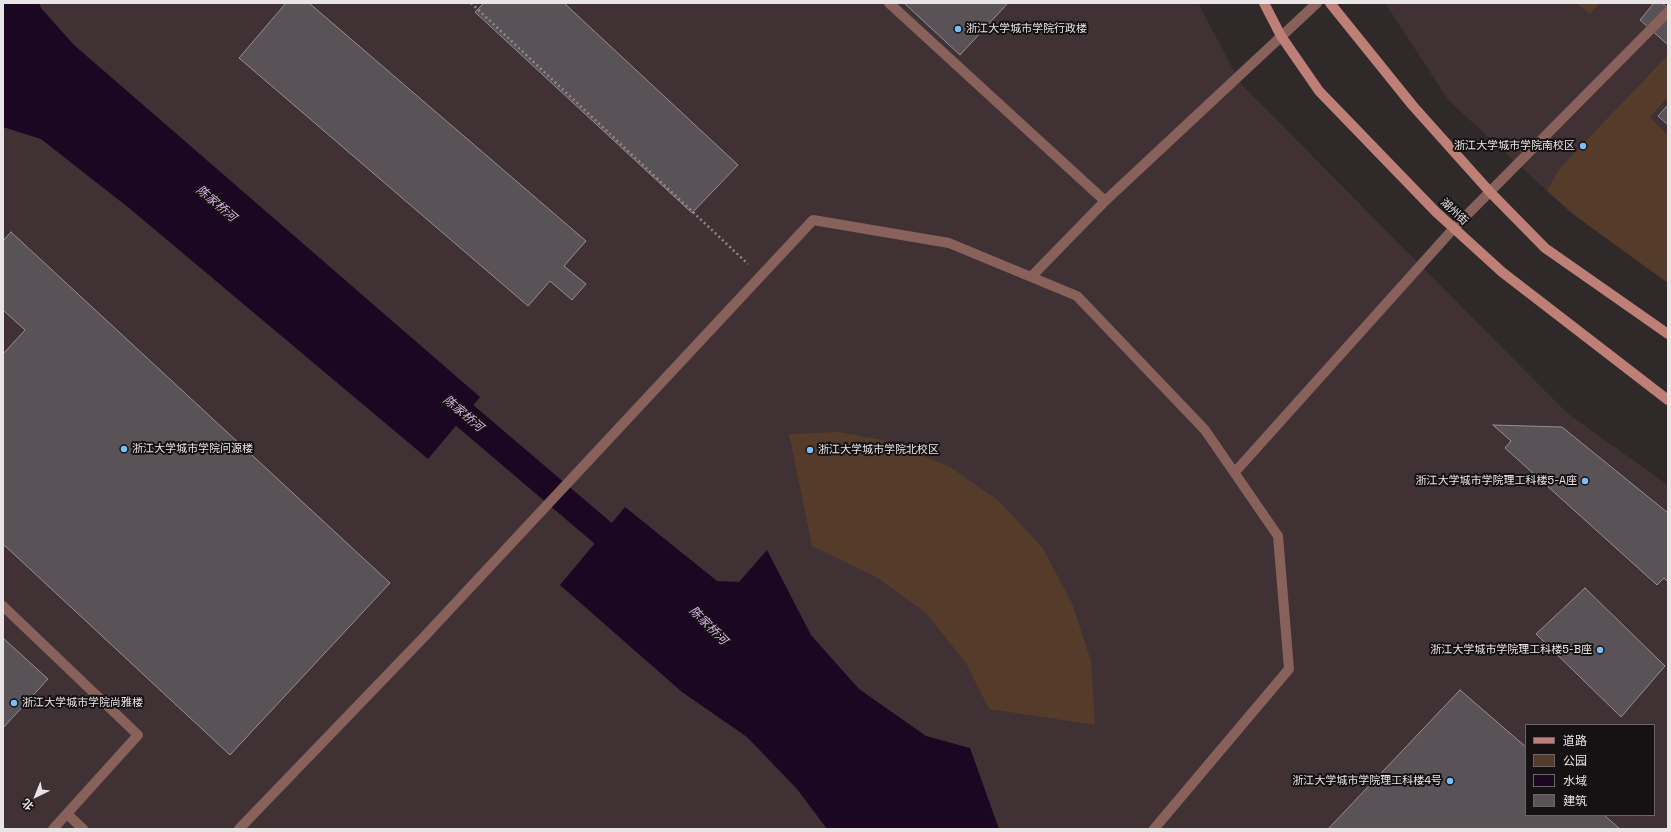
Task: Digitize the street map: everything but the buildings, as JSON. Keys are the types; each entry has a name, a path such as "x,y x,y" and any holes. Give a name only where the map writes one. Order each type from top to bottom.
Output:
{"main road":[{"name":"湖州街","path":"1264,3 1281,36 1319,91 1436,212 1502,272 1668,400"},
{"path":"1330,3 1413,106 1490,192 1545,248 1668,334"}],"street":[{"path":"889,3 1105,201"},
{"path":"1031,277 1105,201 1317,3"},
{"path":"1235,472 1454,228 1668,12"},
{"path":"239,829 423,638 812,220 949,243 1077,296 1205,430 1278,536 1288,669 1154,829"},
{"path":"3,606 138,735 53,829"},
{"path":"67,814 83,829"}],"path":[{"path":"471,3 760,275"}],"shaded area":[{"name":"浙江大学城市学院北校区","path":"3,3 1198,3 1241,84 1568,414 1668,485 1668,829 3,829"},
{"name":"浙江大学城市学院南校区","path":"1385,3 1668,3 1668,283 1569,211 1449,101"}],"green space":[{"path":"1577,3 1600,3 1590,14"},
{"path":"1668,55 1668,97 1650,117 1668,136 1668,283 1577,217 1547,191 1560,168"},
{"path":"839,432 887,441 950,467 999,501 1042,547 1072,603 1091,661 1095,725 989,709 966,663 925,612 876,577 812,546 789,434"}],"water":[{"path":"3,3 39,3 41,8 74,45 480,397 428,459 129,208 41,139 3,127"},
{"path":"625,507 717,581 739,582 767,550 811,635 859,689 926,736 970,748 999,829 827,829 797,789 747,737 682,692 560,585"}],"waterway":[{"name":"陈家桥河","path":"436,391 631,557"}],"place":[{"name":"浙江大学城市学院行政楼","path":"958,29"},
{"name":"浙江大学城市学院南校区","path":"1583,146"},
{"name":"浙江大学城市学院问源楼","path":"124,449"},
{"name":"浙江大学城市学院北校区","path":"810,450"},
{"name":"浙江大学城市学院理工科楼5-A座","path":"1585,481"},
{"name":"浙江大学城市学院理工科楼5-B座","path":"1600,650"},
{"name":"浙江大学城市学院尚雅楼","path":"14,703"},
{"name":"浙江大学城市学院理工科楼4号","path":"1450,781"}]}
